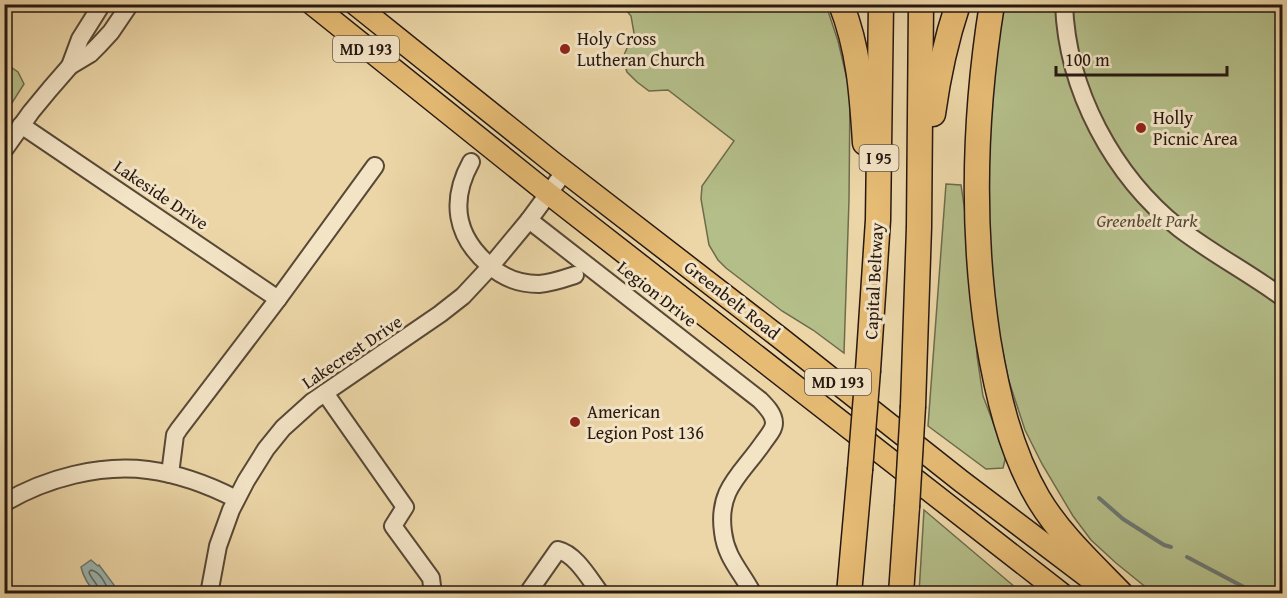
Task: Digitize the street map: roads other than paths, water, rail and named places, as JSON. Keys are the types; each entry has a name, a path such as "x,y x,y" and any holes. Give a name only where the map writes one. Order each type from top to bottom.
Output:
{"highway":[{"path":"841,4 856,51 862,90 873,311"},
{"name":"Capital Beltway","path":"849,594 873,311 878,220 881,4"},
{"name":"I 95","path":"901,594 913,406 919,226 921,4"},
{"path":"919,226 936,85 958,4"},
{"path":"992,4 980,92 976,152 976,209 984,309 999,394 1007,427 1037,496 1055,524 1121,594"}],"main road":[{"name":"Greenbelt Road","path":"312,4 549,194 1062,594"},
{"name":"Greenbelt Road","path":"355,4 961,481 1111,594"}],"street":[{"path":"70,66 80,39 102,4"},
{"path":"4,150 21,124 70,66 90,54 111,32 130,4"},
{"path":"1064,4 1064,28 1075,77 1111,152 1130,178 1178,227 1208,250 1248,273 1282,297"},
{"name":"Lakeside Drive","path":"21,124 278,299"},
{"path":"471,162 462,181 458,206 461,226 471,247 490,267 508,279 532,284 555,282 575,275"},
{"path":"170,474 175,435 178,429 278,299 375,166"},
{"name":"Lakecrest Drive","path":"209,594 218,546 236,499 257,463 283,428 313,401 463,296 529,220 565,171"},
{"name":"Legion Drive","path":"529,220 760,400 772,415 773,429 732,484 724,501 723,530 729,556 753,594"},
{"path":"325,393 405,507 393,526 431,578 433,594"},
{"path":"4,503 47,483 85,473 122,469 170,474 205,485 236,499"},
{"path":"534,594 530,590 558,550 566,552 573,558 601,594"}],"water":[{"path":"91,560 99,565 114,585 117,593 95,593 81,567"}],"waterway":[{"path":"1099,498 1123,519 1171,547"},
{"path":"1187,557 1257,594"}],"place":[{"name":"Holy Cross Lutheran Church","path":"565,49"},
{"name":"Holly Picnic Area","path":"1141,128"},
{"name":"American Legion Post 136","path":"575,422"}],"park label":[{"name":"Greenbelt Park","path":"1147,221"}]}
